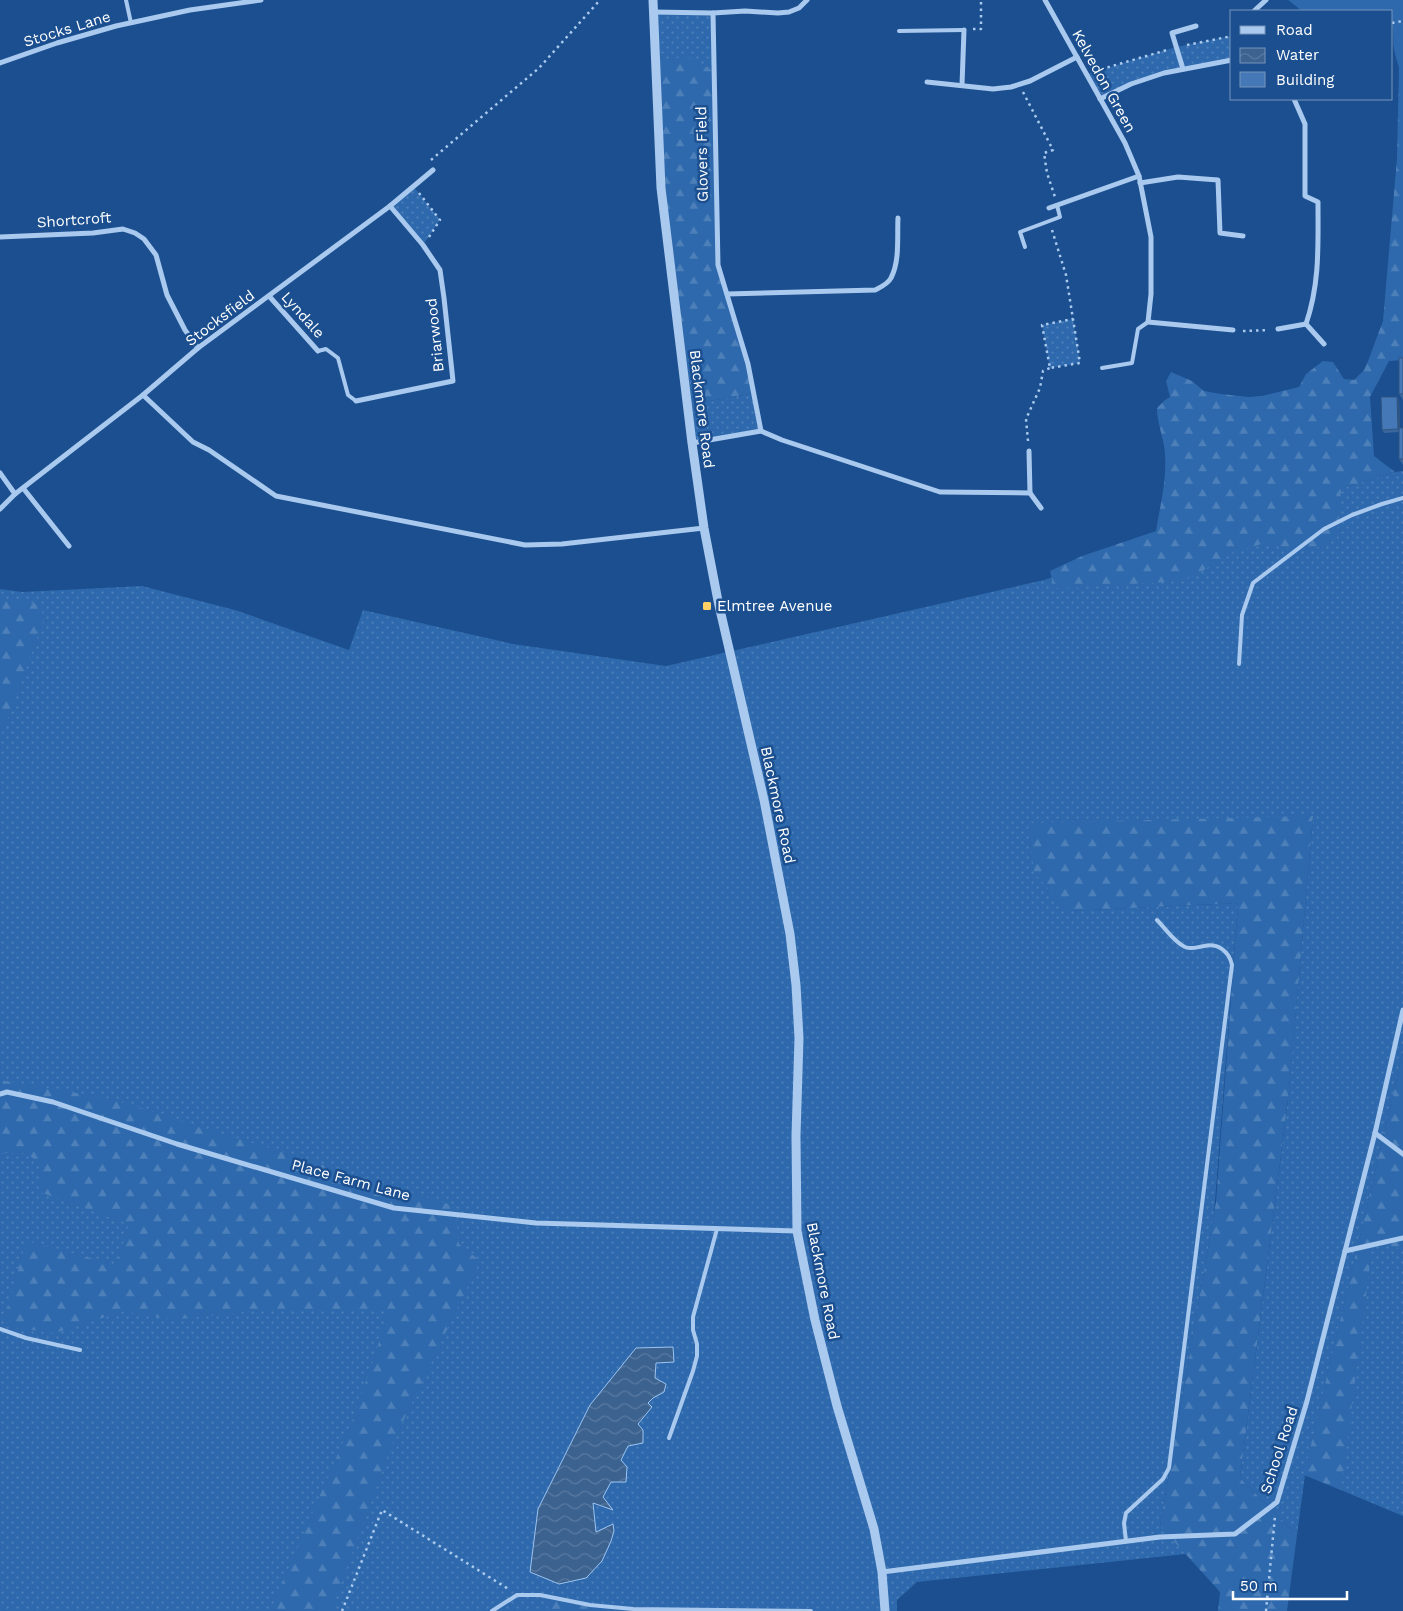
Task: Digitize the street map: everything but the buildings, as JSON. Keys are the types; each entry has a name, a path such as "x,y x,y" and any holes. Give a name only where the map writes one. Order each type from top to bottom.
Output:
{"street":[{"name":"Stocks Lane","path":"0,63 57,42 131,23 190,10 260,0"},
{"name":"Blackmore Road","path":"653,0 661,188 704,528 718,601 764,800 791,943 796,985 799,1038 796,1136 797,1231 815,1320 837,1406 874,1529 882,1572 885,1611"},
{"path":"653,12 713,13 745,11 778,13 789,12 799,8 807,0"},
{"path":"1255,10 1266,0"},
{"name":"Kelvedon Green","path":"1047,1 1125,143 1139,176 1152,237 1151,294 1148,322"},
{"name":"Glovers Field","path":"713,13 718,265 748,364 761,431"},
{"path":"1183,69 1172,33 1196,26"},
{"path":"962,85 964,30"},
{"path":"927,82 993,88 1011,87 1030,81 1077,57"},
{"path":"1100,99 1131,84 1164,73 1230,60"},
{"path":"1294,100 1305,124 1305,196 1318,202 1315,292 1306,324"},
{"name":"Stocksfield","path":"0,510 15,494 143,395 198,348 390,206 433,170"},
{"path":"1049,208 1139,176"},
{"path":"1140,183 1178,177 1218,180 1220,234 1243,236"},
{"name":"Briarwood","path":"356,401 453,381 440,270 423,245 390,206"},
{"path":"727,294 874,290 884,286 891,279 897,258 898,218"},
{"name":"Shortcroft","path":"0,237 93,233 123,229 135,233 144,239 156,255 167,295 185,330 198,348"},
{"name":"Lyndale","path":"269,296 318,351"},
{"path":"1148,322 1233,330"},
{"path":"1278,329 1306,324"},
{"path":"1306,324 1324,344"},
{"path":"143,395 193,442 209,450 276,496 525,545 562,544 704,528"},
{"path":"692,443 761,431 782,440 940,492 1030,493"},
{"path":"1029,451 1030,493 1041,508"},
{"path":"0,473 15,494"},
{"path":"23,488 69,546"},
{"name":"School Road","path":"882,1572 1160,1537 1235,1534 1277,1502 1307,1401 1376,1133 1403,1010"},
{"name":"Place Farm Lane","path":"0,1094 7,1092 53,1102 177,1144 394,1208 536,1223 797,1231"},
{"path":"1376,1133 1403,1154"},
{"path":"1345,1251 1403,1238"}],"lane":[{"path":"126,0 131,23"},
{"path":"899,31 964,30"},
{"path":"1025,247 1020,232 1060,217 1058,205"},
{"path":"1102,368 1132,363 1138,329 1148,322"},
{"path":"318,351 326,349 338,358 348,395 356,401"},
{"path":"1239,664 1242,615 1253,583 1324,529 1352,515 1403,498"},
{"path":"1126,1541 1124,1523 1126,1513 1163,1479 1169,1468 1232,965 1223,949 1211,945 1195,948 1184,946 1157,920"},
{"path":"669,1438 697,1356 693,1317 717,1229"},
{"path":"0,1329 26,1338 80,1350"},
{"path":"492,1611 518,1595 540,1595 590,1605 633,1609 811,1611"}],"path":[{"path":"433,170 431,161 539,68 600,0"},
{"path":"964,30 981,28 980,0"},
{"path":"1087,74 1176,48 1230,36"},
{"path":"1019,84 1053,150 1044,154 1047,173 1058,205"},
{"path":"413,186 440,220 423,245"},
{"path":"1029,451 1026,419 1040,388 1043,372 1050,368 1080,362 1066,276 1049,221"},
{"path":"1050,368 1042,325 1074,319"},
{"path":"1233,330 1250,332 1278,329"},
{"path":"1266,1611 1277,1502"},
{"path":"342,1611 382,1510 518,1595"}],"green space":[{"path":"1288,0 1403,0 1403,51 1394,50 1393,10 1301,10"},
{"path":"1403,0 1403,360 1389,361 1370,397 1374,456 1395,472 1341,489 1337,538 1314,549 1295,551 1268,542 1227,554 1201,572 1182,581 1054,588 1050,571 1082,556 1156,531 1165,473 1164,448 1157,408 1170,397 1166,381 1171,372 1192,381 1204,391 1249,397 1262,396 1299,387 1306,374 1323,361 1333,362 1344,379 1354,380 1364,370 1383,321 1397,158 1399,68 1394,50 1393,10"},
{"path":"653,12 713,13 713,71 656,63"},
{"path":"1230,36 1230,60 1164,73 1100,99 1087,74 1176,47"},
{"path":"686,56 713,71 718,265 754,393 687,405 661,192 656,63"},
{"path":"413,186 440,220 423,245 390,206"},
{"path":"1073,319 1080,363 1050,368 1042,325"},
{"path":"754,393 761,431 692,443 687,405"},
{"path":"1403,471 1403,1052 1309,1455 1397,1134 1403,1138 1403,1516 1305,1475 1297,1535 1240,1478 1288,1100 1313,817 1068,911 1238,903 1214,1214 1160,1526 1186,1554 917,1582 897,1600 897,1611 0,1611 0,589 22,592 142,586 235,610 349,650 363,610 513,644 666,666 1044,580"},
{"path":"0,599 18,599 37,604 45,617 0,739"},
{"path":"1313,816 1289,1091 1240,1478 1297,1535 1287,1611 1218,1611 1220,1592 1160,1526 1216,1202 1238,903 1068,911 1034,873 1028,823"},
{"path":"1403,1052 1403,1250 1373,1240 1341,1490 1304,1475"},
{"path":"0,1080 112,1099 455,1206 459,1244 480,1261 393,1442 331,1611 270,1611 353,1419 378,1346 387,1310 263,1310 179,1319 152,1317 124,1311 55,1333 3,1326 26,1241 117,1265 129,1224 40,1192 41,1174 39,1162 25,1153 0,1153"},
{"path":"551,1597 608,1607 606,1611 547,1611"}],"water":[{"path":"673,1347 674,1362 656,1363 655,1378 666,1384 664,1392 648,1403 652,1407 638,1424 643,1430 643,1443 628,1446 621,1460 627,1467 626,1482 611,1482 603,1497 613,1510 593,1503 596,1532 613,1524 614,1531 602,1561 586,1578 559,1584 530,1572 538,1509 590,1405 636,1348"}],"place":[{"name":"Elmtree Avenue","path":"707,606"}]}
